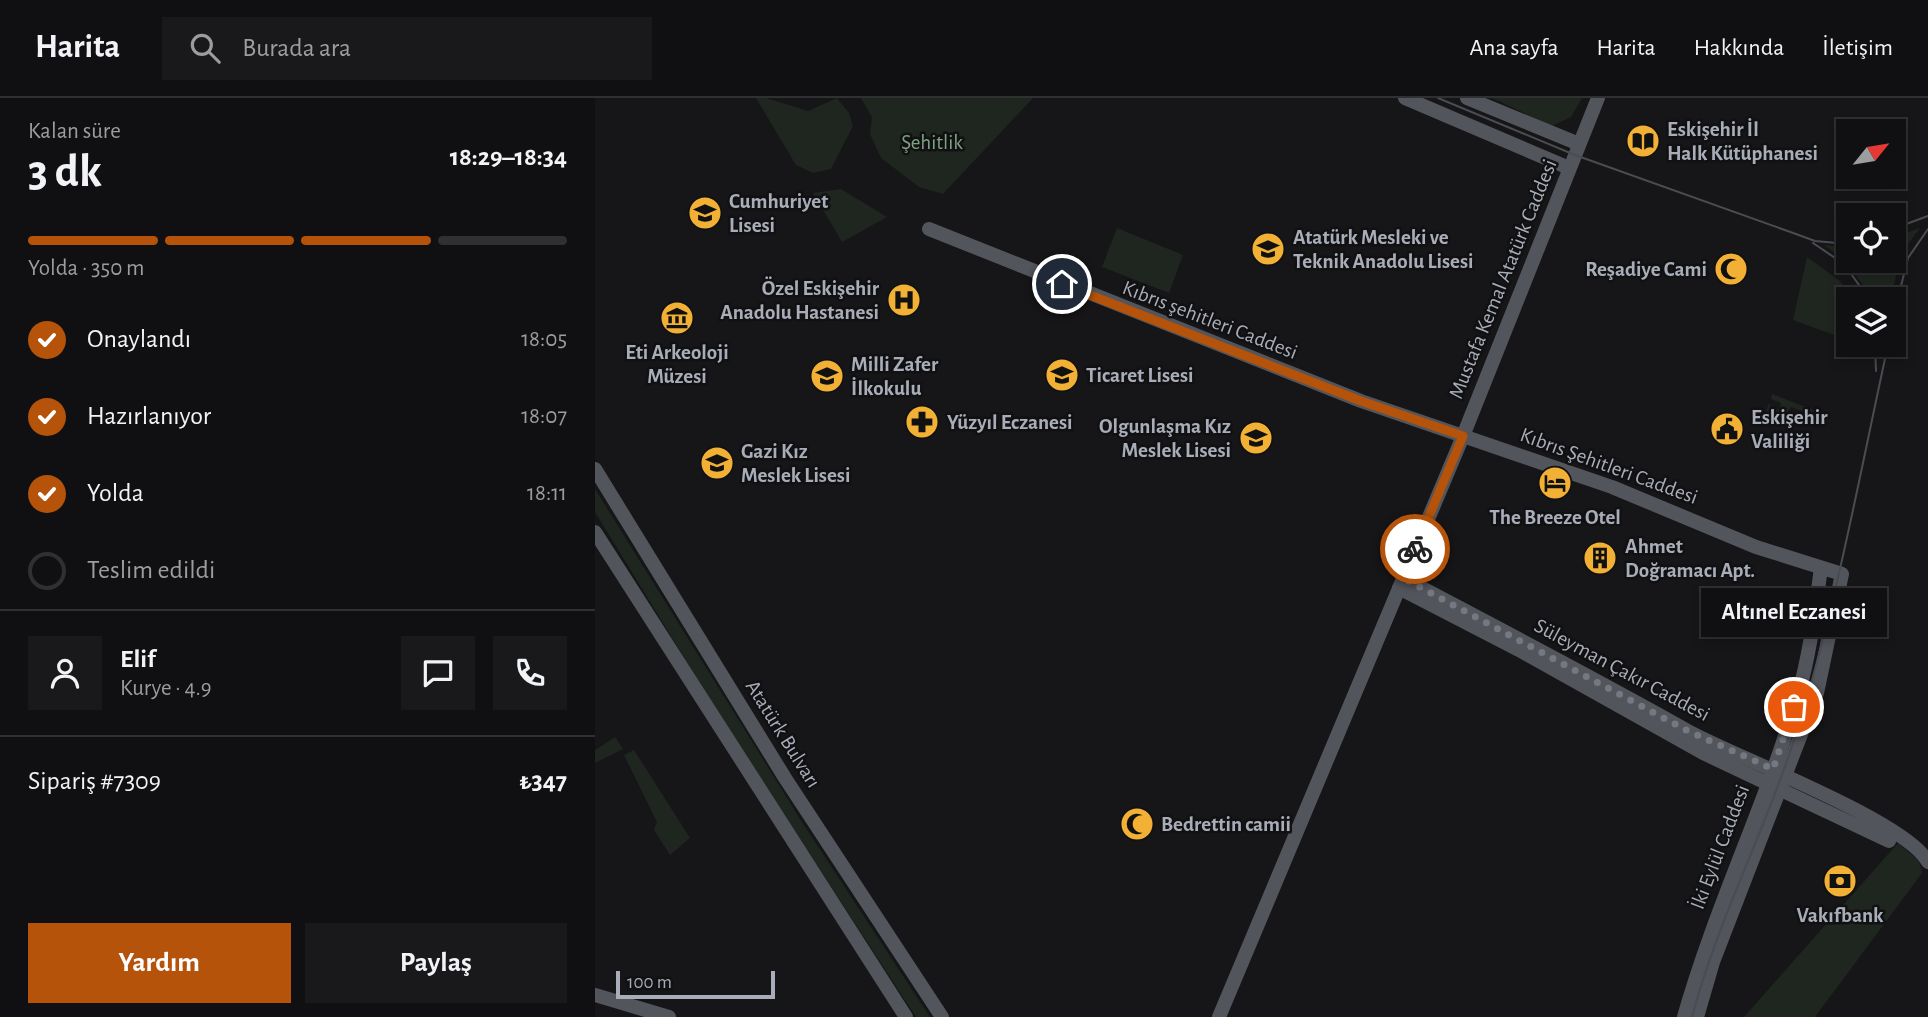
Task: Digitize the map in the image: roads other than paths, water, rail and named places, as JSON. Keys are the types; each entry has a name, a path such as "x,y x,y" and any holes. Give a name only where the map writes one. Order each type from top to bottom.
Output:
{"main road":[{"path":"1405,98 1569,168"},
{"path":"1467,98 1579,144"},
{"name":"Mustafa Kemal Atatürk Caddesi","path":"1219,1017 1463,436 1598,98"},
{"name":"Kıbrıs şehitleri Caddesi","path":"929,229 1361,401"},
{"name":"Kıbrıs Şehitleri Caddesi","path":"1361,401 1612,487 1756,547 1842,574"},
{"name":"Atatürk Bulvarı","path":"595,469 785,778 942,1017"},
{"path":"595,532 906,1017"},
{"name":"İki Eylül Caddesi","path":"1779,773 1807,661 1821,568"},
{"name":"İki Eylül Caddesi","path":"1684,1017 1701,954 1772,787 1817,693 1842,574"},
{"name":"Süleyman Çakır Caddesi","path":"1401,583 1686,730 1779,773 1892,837"},
{"name":"Süleyman Çakır Caddesi","path":"1401,583 1772,787 1892,837"},
{"name":"İki Eylül Caddesi","path":"1697,1017 1772,787"},
{"path":"1892,837 1928,862"},
{"path":"595,995 669,1017"}],"tram line":[{"path":"1438,98 1575,155 1815,241 1836,243"},
{"path":"1906,224 1928,216"},
{"path":"1901,287 1908,258 1928,229"},
{"path":"1813,243 1844,264 1860,287"},
{"path":"1875,357 1876,371"},
{"path":"1692,1017 1714,947 1781,778 1808,694 1845,545 1885,357"}],"place":[{"name":"Eskişehir İl Halk Kütüphanesi","path":"1643,141"},
{"name":"Cumhuriyet Lisesi","path":"705,213"},
{"name":"Atatürk Mesleki ve Teknik Anadolu Lisesi","path":"1268,249"},
{"name":"Reşadiye Cami","path":"1731,269"},
{"name":"Özel Eskişehir Anadolu Hastanesi","path":"904,300"},
{"name":"Eti Arkeoloji Müzesi","path":"677,318"},
{"name":"Ticaret Lisesi","path":"1062,375"},
{"name":"Milli Zafer İlkokulu","path":"827,376"},
{"name":"Yüzyıl Eczanesi","path":"922,422"},
{"name":"Eskişehir Valiliği","path":"1727,429"},
{"name":"Olgunlaşma Kız Meslek Lisesi","path":"1256,438"},
{"name":"Gazi Kız Meslek Lisesi","path":"717,463"},
{"name":"The Breeze Otel","path":"1555,483"},
{"name":"Ahmet Doğramacı Apt.","path":"1600,558"},
{"name":"Altınel Eczanesi","path":"1794,707"},
{"name":"Bedrettin camii","path":"1137,824"},
{"name":"Vakıfbank","path":"1840,881"}],"park label":[{"name":"Şehitlik","path":"932,142"}]}
